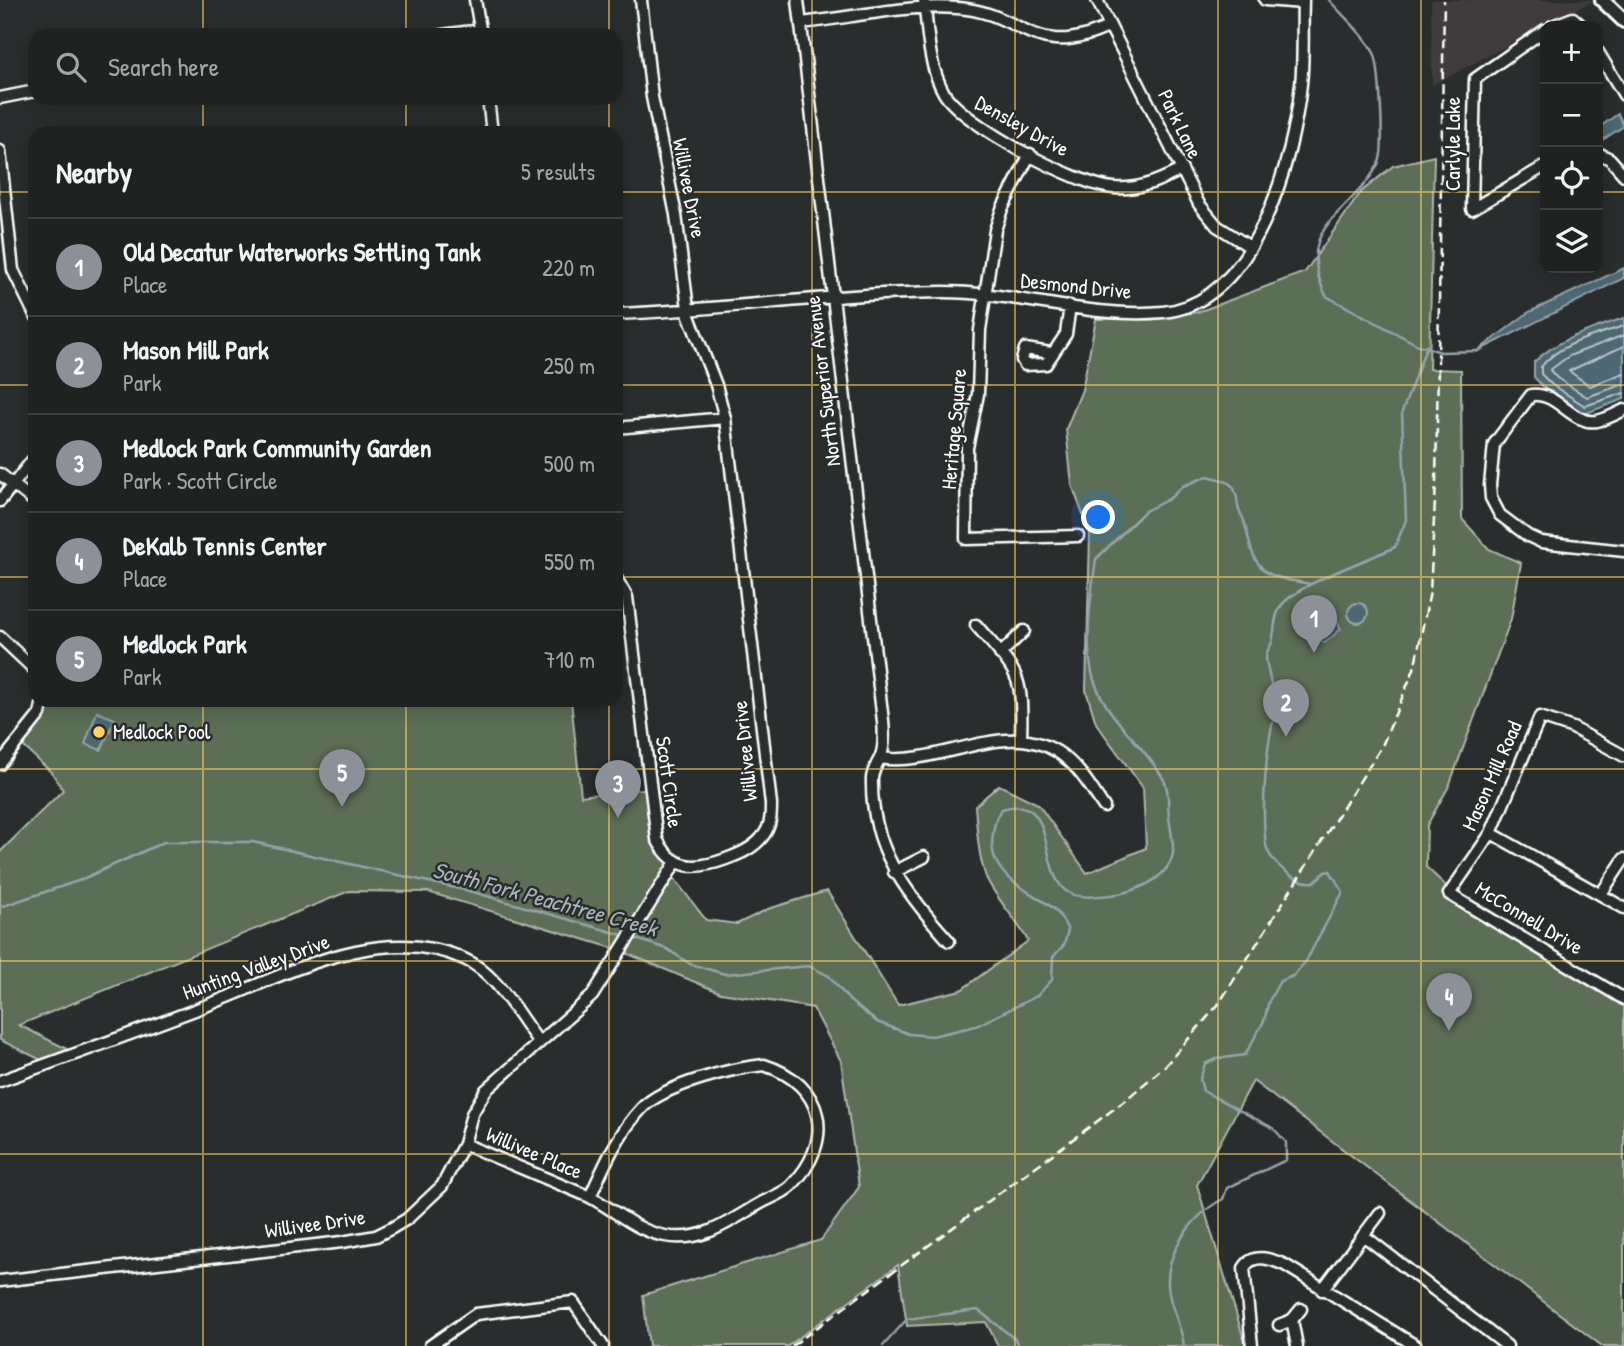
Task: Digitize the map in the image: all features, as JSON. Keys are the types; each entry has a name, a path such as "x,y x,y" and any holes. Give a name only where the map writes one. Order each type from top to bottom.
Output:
{"main road":[{"path":"1602,0 1624,21"}],"street":[{"path":"475,0 479,28"},
{"name":"Willivee Drive","path":"0,1281 342,1242 376,1236 407,1219 442,1186 464,1144 472,1114 486,1090 538,1041 592,996 676,862 699,867 740,853 764,836 771,819 725,418 688,309 676,215 654,106 641,0"},
{"name":"North Superior Avenue","path":"798,0 883,721 880,758 872,774 873,809 881,844 894,872 914,902 949,941"},
{"name":"Park Lane","path":"1097,0 1181,170 1212,221 1250,247"},
{"path":"1265,0 1303,2"},
{"name":"Desmond Drive","path":"623,314 943,292 1138,313 1186,307 1208,297 1226,282 1250,247 1284,169 1297,119 1303,68 1303,2"},
{"path":"801,23 924,4 976,10 1053,41 1084,38 1111,26"},
{"name":"Densley Drive","path":"924,4 933,66 950,102 974,124 1082,180 1107,188 1143,186 1181,170"},
{"name":"Carlyle Lake","path":"1540,34 1475,79 1472,209 1540,169"},
{"path":"1603,67 1624,95"},
{"path":"0,98 28,92"},
{"path":"489,105 491,126"},
{"path":"0,151 13,270 28,300"},
{"path":"988,295 999,219 1030,154"},
{"path":"1603,156 1624,175"},
{"name":"Heritage Square","path":"988,295 980,330 978,394 967,448 966,539 1078,536"},
{"path":"1051,353 1066,334 1070,306"},
{"path":"1624,410 1591,421 1578,416 1547,395 1531,395 1494,444 1490,485 1495,508 1528,537 1624,551"},
{"path":"623,427 725,418"},
{"path":"0,501 28,466"},
{"path":"0,474 28,497"},
{"name":"Scott Circle","path":"623,590 627,597 655,831 661,847 676,862"},
{"path":"976,625 1010,664 1020,681 1021,739"},
{"path":"1000,654 1024,631"},
{"path":"0,636 28,663"},
{"path":"0,764 40,714 42,707"},
{"name":"Mason Mill Road","path":"1449,894 1491,833 1540,717 1573,728 1624,756"},
{"path":"880,758 922,760 991,741 1021,739 1045,745 1068,760 1104,807"},
{"path":"1491,833 1624,908"},
{"path":"894,872 924,857"},
{"path":"1601,894 1624,859"},
{"name":"McConnell Drive","path":"1449,894 1624,999"},
{"name":"Hunting Valley Drive","path":"0,1081 203,1007 297,968 373,947 409,946 441,950 466,959 488,974 538,1041"},
{"name":"Willivee Place","path":"464,1144 590,1197 638,1228 666,1237 693,1237 718,1230 790,1187 807,1165 817,1137 818,1118 812,1098 801,1082 783,1071 764,1065 702,1077 644,1105 612,1149 590,1197"},
{"path":"1322,1290 1380,1213"},
{"path":"1363,1235 1507,1346"},
{"path":"1252,1346 1244,1268 1247,1262 1269,1258 1285,1265 1416,1346"},
{"path":"435,1344 476,1314 573,1303 603,1346"},
{"path":"1279,1325 1292,1320 1301,1309"},
{"path":"1292,1320 1298,1346"}],"shaded area":[{"path":"1431,0 1595,0 1555,21 1540,21 1540,29 1432,85"}],"green space":[{"path":"1434,156 1429,369 1461,370 1462,519 1489,549 1521,563 1511,619 1449,786 1427,825 1426,867 1455,894 1624,1004 1624,1346 1602,1346 1253,1081 1197,1185 1246,1346 998,1346 986,1322 907,1326 898,1265 788,1346 649,1346 643,1295 821,1240 859,1187 841,1061 813,1008 721,993 619,950 428,892 349,891 19,1025 73,1052 45,1062 0,1040 0,852 63,790 52,773 21,744 40,707 572,707 581,796 650,788 657,839 676,862 670,873 706,920 737,924 768,909 827,891 898,1005 961,990 1028,941 990,884 981,860 975,806 999,785 1038,804 1087,873 1146,848 1143,788 1096,723 1086,690 1090,534 1072,485 1066,429 1082,390 1096,319 1153,319 1198,312 1305,272 1361,192 1393,166"}],"water":[{"path":"1618,114 1624,126 1603,140 1603,124"},
{"path":"1624,268 1624,278 1476,352 1529,312"},
{"path":"1624,318 1624,399 1584,414 1547,391 1534,377 1534,362 1553,347"},
{"path":"1358,603 1365,606 1368,613 1365,620 1358,623 1351,620 1348,613 1351,606"},
{"path":"1326,611 1334,614 1341,629 1325,643 1314,637 1309,623 1313,613"},
{"name":"Medlock Pool","path":"97,712 115,719 101,750 85,744"}],"waterway":[{"path":"1329,0 1359,32 1374,53 1380,88 1382,139 1380,159 1375,170 1326,226 1319,240 1316,255 1318,273 1326,296 1418,345 1441,352 1478,351"},
{"path":"1184,1346 1170,1300 1168,1279 1170,1265 1181,1238 1200,1216 1223,1199 1227,1188 1286,1160 1286,1142 1273,1128 1203,1091 1200,1079 1205,1064 1216,1059 1245,1055 1264,1021 1269,1001 1280,981 1293,976 1306,961 1343,892 1330,871 1314,882 1300,880 1278,865 1268,852 1264,814 1265,776 1276,710 1270,701 1273,694 1266,655 1272,642 1277,614 1289,598 1317,581 1395,547 1406,520 1402,412 1427,345"},
{"name":"South Fork Peachtree Creek","path":"633,938 667,949 690,964 725,974 809,966 829,976 850,1001 877,1022 909,1034 932,1036 976,1026 1037,996 1052,980 1053,957 1064,945 1068,930 1055,910 1020,887 1002,871 992,848 997,818 1002,809 1020,807 1032,812 1040,823 1059,883 1069,893 1076,895 1088,897 1133,890 1155,880 1163,872 1173,853 1166,784 1156,767 1117,720 1094,680 1088,635 1096,559 1145,511 1169,499 1183,486 1208,476 1227,482 1234,488 1251,548 1260,566 1274,576 1311,584"},
{"name":"South Fork Peachtree Creek","path":"0,907 78,881 164,842 253,842 473,892 626,936"},
{"path":"883,1346 907,1319 978,1310 1015,1339 1018,1346"}],"railway":[{"path":"792,1346 1122,1103 1164,1067 1218,1005 1382,746 1414,669 1430,592 1436,483 1444,0"}],"place":[{"name":"Old Decatur Waterworks Settling Tank","path":"1314,653"},
{"name":"Medlock Pool","path":"99,732"},
{"name":"Mason Mill Park","path":"1286,737"},
{"name":"Medlock Park","path":"342,807"},
{"name":"Medlock Park Community Garden","path":"618,818"},
{"name":"DeKalb Tennis Center","path":"1449,1031"}]}
